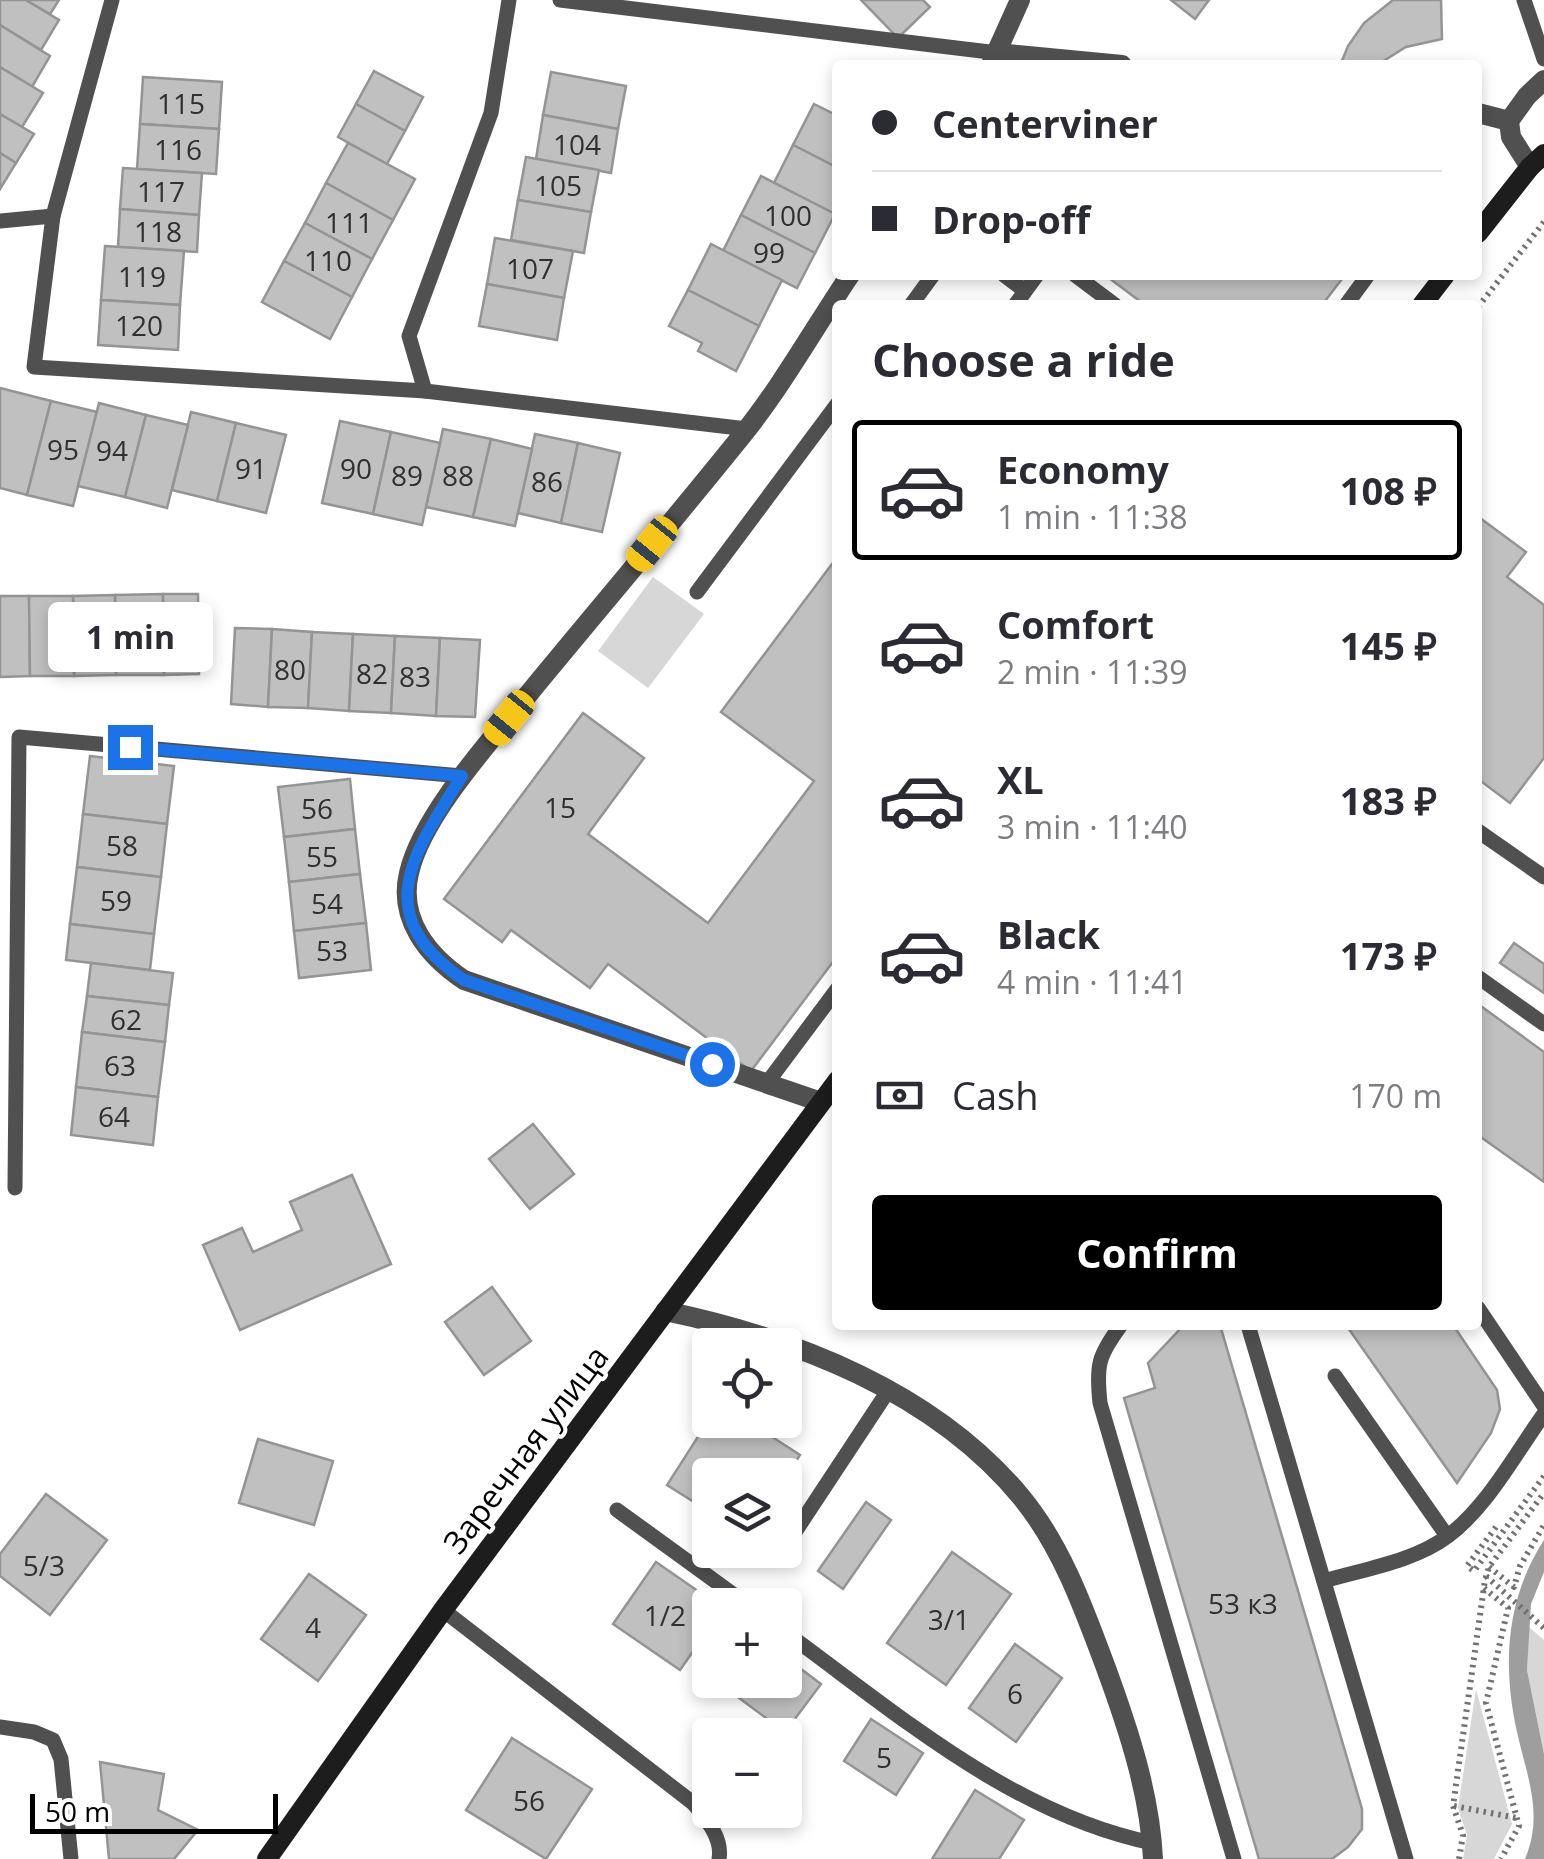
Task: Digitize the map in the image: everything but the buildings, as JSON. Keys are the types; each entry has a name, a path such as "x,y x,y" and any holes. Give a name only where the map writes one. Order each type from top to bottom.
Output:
{"main road":[{"path":"1482,228 1539,167"},
{"path":"1426,300 1441,280"},
{"name":"Заречная улица","path":"267,1859 443,1610 832,1088"}],"street":[{"path":"994,59 1020,0"},
{"path":"1539,167 1511,136 1510,121 1544,80"},
{"path":"1482,118 1510,121"},
{"path":"821,1102 464,980 436,961 420,938 408,908 408,876 418,847 462,776 747,429 832,302"},
{"path":"665,1311 789,1343 888,1391 938,1420 988,1462 1023,1499 1051,1540 1082,1604 1121,1710 1140,1777 1152,1851"}],"lane":[{"path":"112,0 52,216 34,367 425,392 747,429"},
{"path":"425,392 410,336 491,112 508,0"},
{"path":"560,0 994,59"},
{"path":"1524,0 1544,59"},
{"path":"0,220 52,216"},
{"path":"1011,280 1026,291"},
{"path":"1019,300 1034,280"},
{"path":"1082,280 1108,300"},
{"path":"697,592 832,411"},
{"path":"0,734 462,776"},
{"path":"15,1188 20,737"},
{"path":"1482,834 1544,877"},
{"path":"1482,980 1544,1024"},
{"path":"767,1083 832,996"},
{"path":"1482,1314 1544,1406"},
{"path":"1117,1330 1097,1370 1100,1403 1234,1859"},
{"path":"1249,1330 1406,1859"},
{"path":"1335,1376 1447,1536"},
{"path":"802,1521 888,1391"},
{"path":"1324,1581 1411,1556 1447,1536 1477,1507 1544,1414"},
{"path":"617,1510 725,1588"},
{"path":"443,1610 694,1803 711,1826 721,1851 719,1859"},
{"path":"802,1644 978,1772 1106,1834 1152,1851"},
{"path":"0,1727 34,1732 53,1740 61,1759 72,1859"}],"path":[{"path":"1482,302 1544,222"},
{"path":"1544,1462 1467,1566 1474,1571 1544,1476"},
{"path":"1459,1859 1463,1835 1454,1806 1486,1576 1544,1493"},
{"path":"1489,1568 1514,1587 1520,1566 1544,1525"},
{"path":"1486,1576 1544,1628"},
{"path":"1484,1587 1508,1608 1486,1703 1519,1826 1501,1859"},
{"path":"1454,1806 1517,1818"}],"shaded area":[{"path":"653,577 704,614 648,688 598,651"},
{"path":"1544,1540 1544,1572 1531,1604 1527,1670 1544,1754 1544,1859 1525,1859 1531,1842 1533,1811 1512,1707 1509,1657 1522,1585"},
{"path":"1529,1627 1544,1640 1544,1754 1527,1670"},
{"path":"1476,1689 1512,1824 1494,1859 1463,1859 1467,1835 1458,1808"}],"route":[{"path":"130,747 462,776 418,847 408,876 408,908 420,938 436,961 464,980 712,1064"}]}
